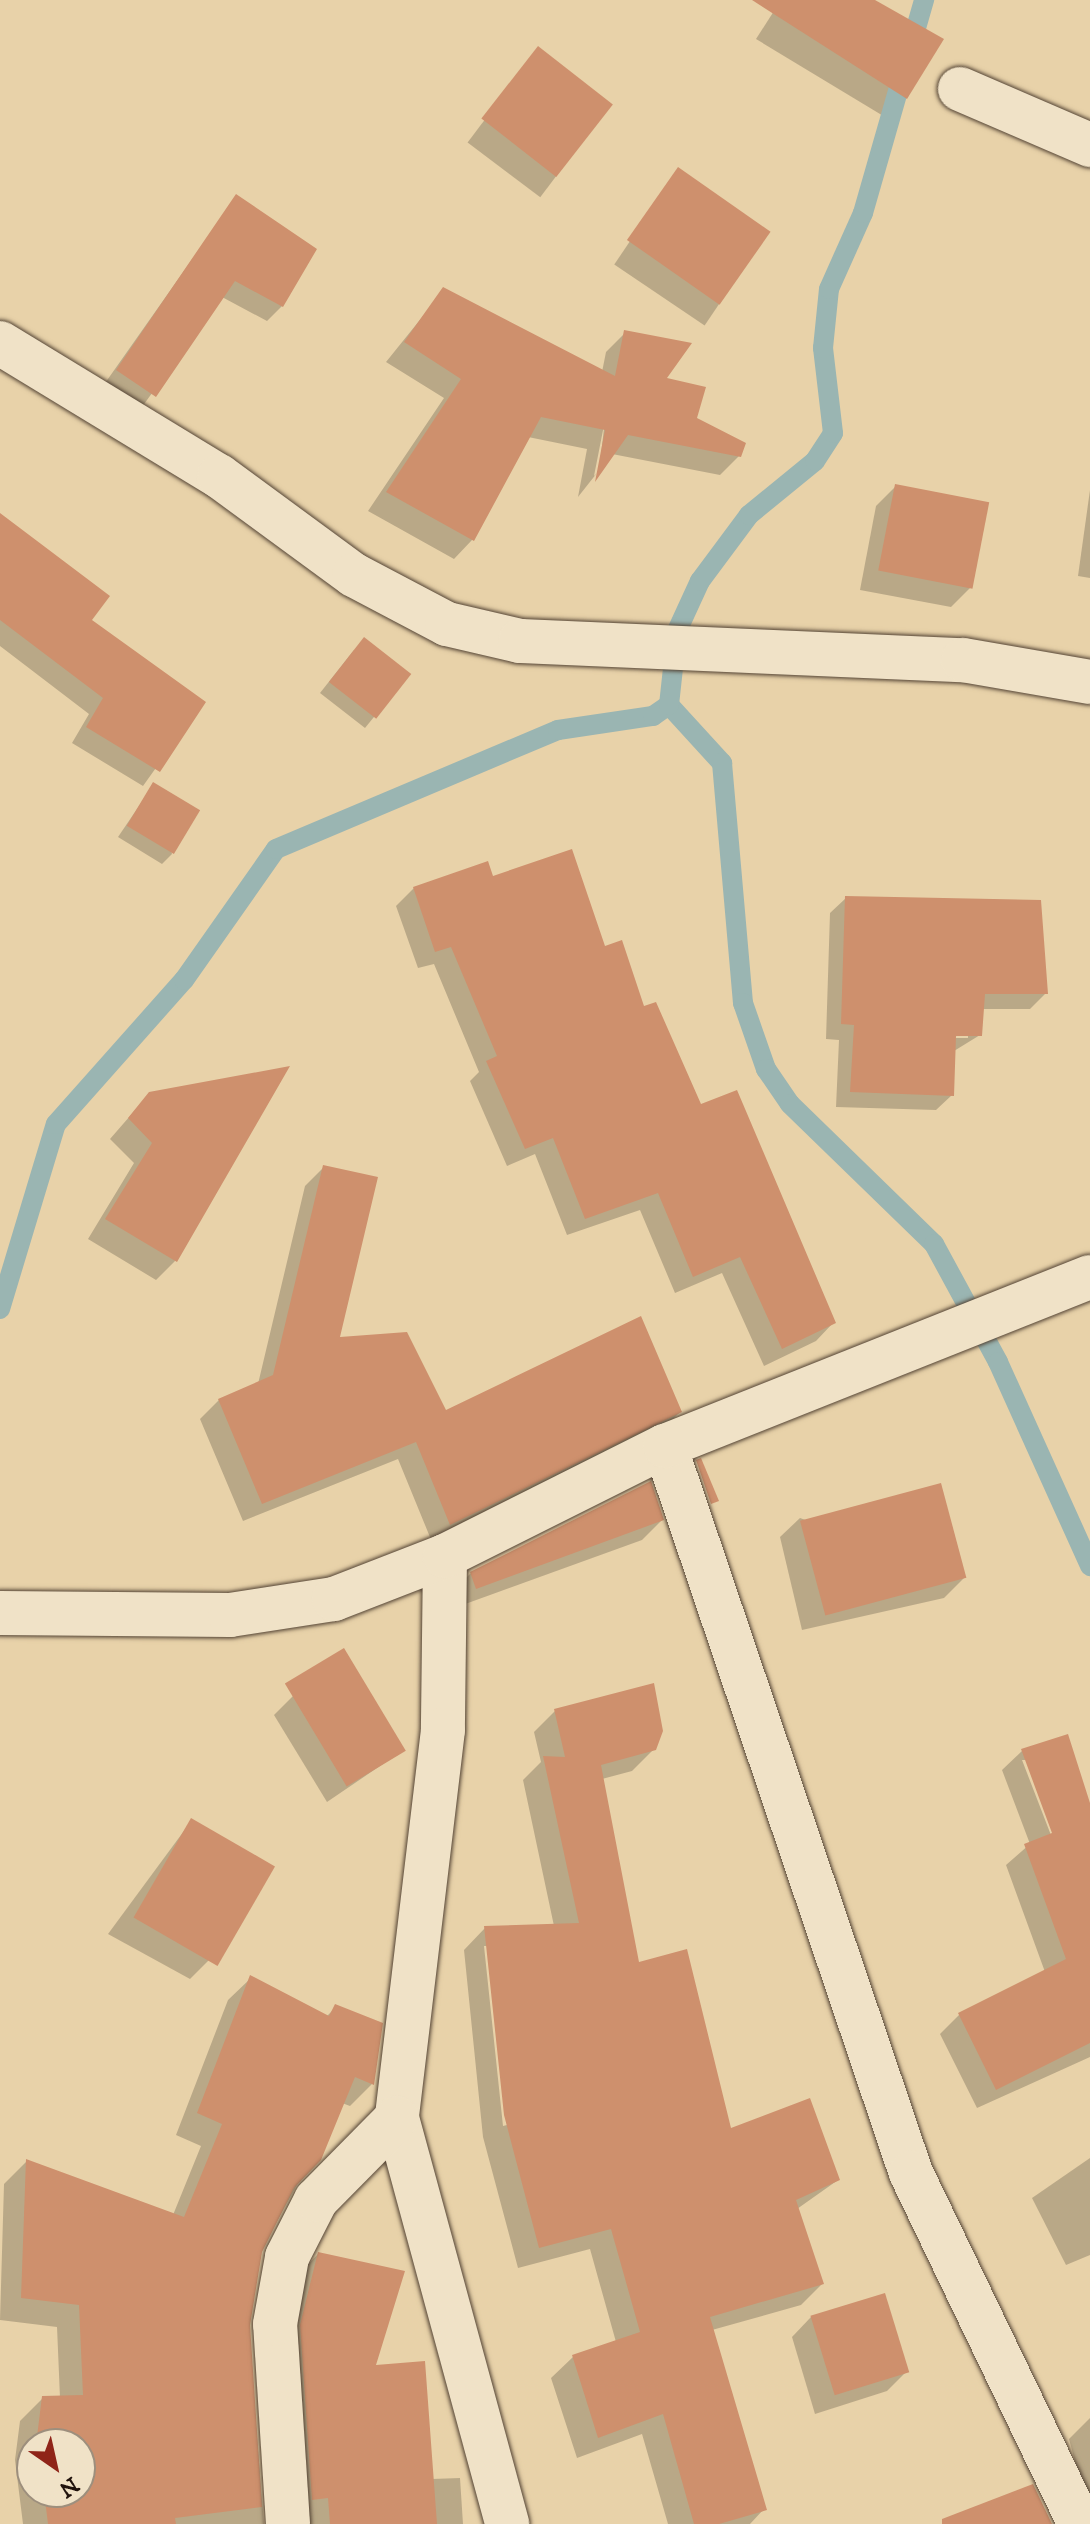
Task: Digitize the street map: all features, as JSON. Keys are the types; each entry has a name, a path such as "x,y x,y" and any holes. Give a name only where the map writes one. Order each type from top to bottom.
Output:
{"street":[{"path":"960,89 1090,145"},
{"path":"0,343 219,476 354,575 447,624 520,641 963,660 1090,682"},
{"path":"0,1613 230,1615 334,1599 445,1556 665,1446 1090,1277"},
{"path":"665,1446 911,2173 1080,2524"},
{"path":"445,1556 443,1730 397,2118 507,2524"},
{"path":"288,2524 275,2324 287,2257 316,2200 397,2118"}],"building":[{"path":"752,0 875,0 944,39 907,99"},
{"path":"538,46 613,104 556,177 481,118"},
{"path":"678,167 771,232 720,305 627,240"},
{"path":"236,194 317,249 283,307 235,281 156,397 116,370"},
{"path":"443,287 615,376 624,330 692,343 667,378 706,387 697,418 746,443 741,457 628,435 595,482 605,430 541,417 474,541 386,492 461,379 404,342"},
{"path":"895,484 989,502 972,589 878,570"},
{"path":"0,513 110,596 92,620 206,702 160,772 86,727 103,698 0,620"},
{"path":"364,637 411,674 376,719 329,682"},
{"path":"153,782 200,810 174,854 127,826"},
{"path":"572,849 605,946 622,940 644,1006 656,1002 701,1104 737,1090 836,1323 782,1349 740,1257 693,1277 658,1193 585,1219 553,1138 525,1149 486,1061 497,1056 451,947 435,952 413,887 488,861 493,876"},
{"path":"845,896 1041,900 1048,994 985,994 982,1036 956,1036 954,1096 850,1092 854,1025 841,1024"},
{"path":"290,1066 177,1262 105,1219 152,1143 128,1118 149,1092"},
{"path":"323,1165 378,1177 340,1337 407,1332 446,1410 641,1316 682,1412 450,1525 416,1442 262,1504 218,1399 273,1375"},
{"path":"701,1458 719,1501 711,1504 696,1460"},
{"path":"651,1481 664,1520 476,1589 470,1572"},
{"path":"941,1483 966,1578 825,1615 800,1521"},
{"path":"344,1648 406,1751 347,1786 285,1684"},
{"path":"654,1683 663,1731 656,1750 601,1765 639,1962 687,1949 731,2128 810,2098 840,2180 796,2200 824,2284 710,2317 767,2510 719,2524 694,2524 663,2414 598,2438 572,2355 640,2332 611,2229 539,2248 504,2115 484,1926 579,1923 543,1756 565,1757 554,1709"},
{"path":"1068,1734 1090,1803 1090,2043 996,2090 958,2013 1066,1959 1024,1844 1052,1833 1021,1749"},
{"path":"191,1818 275,1866 218,1966 134,1918"},
{"path":"250,1975 329,2016 335,2004 383,2023 374,2085 355,2077 321,2160 294,2188 262,2252 250,2325 262,2507 175,2518 176,2524 48,2524 46,2508 96,2508 96,2428 38,2428 42,2396 83,2395 79,2305 21,2298 26,2159 184,2217 222,2124 197,2113"},
{"path":"318,2252 405,2271 376,2365 425,2361 437,2524 330,2524 328,2498 312,2500 300,2325"},
{"path":"885,2293 909,2372 835,2395 810,2316"},
{"path":"1033,2484 1052,2524 942,2524 942,2519"}],"waterway":[{"path":"0,1309 56,1124 184,980 276,849 558,730 653,716 669,705 677,631 700,581 749,515 815,461 833,433 823,348 829,289 863,213 924,0"},
{"path":"669,705 722,763 743,1003 766,1069 790,1104 934,1244 998,1362 1090,1566"}]}
